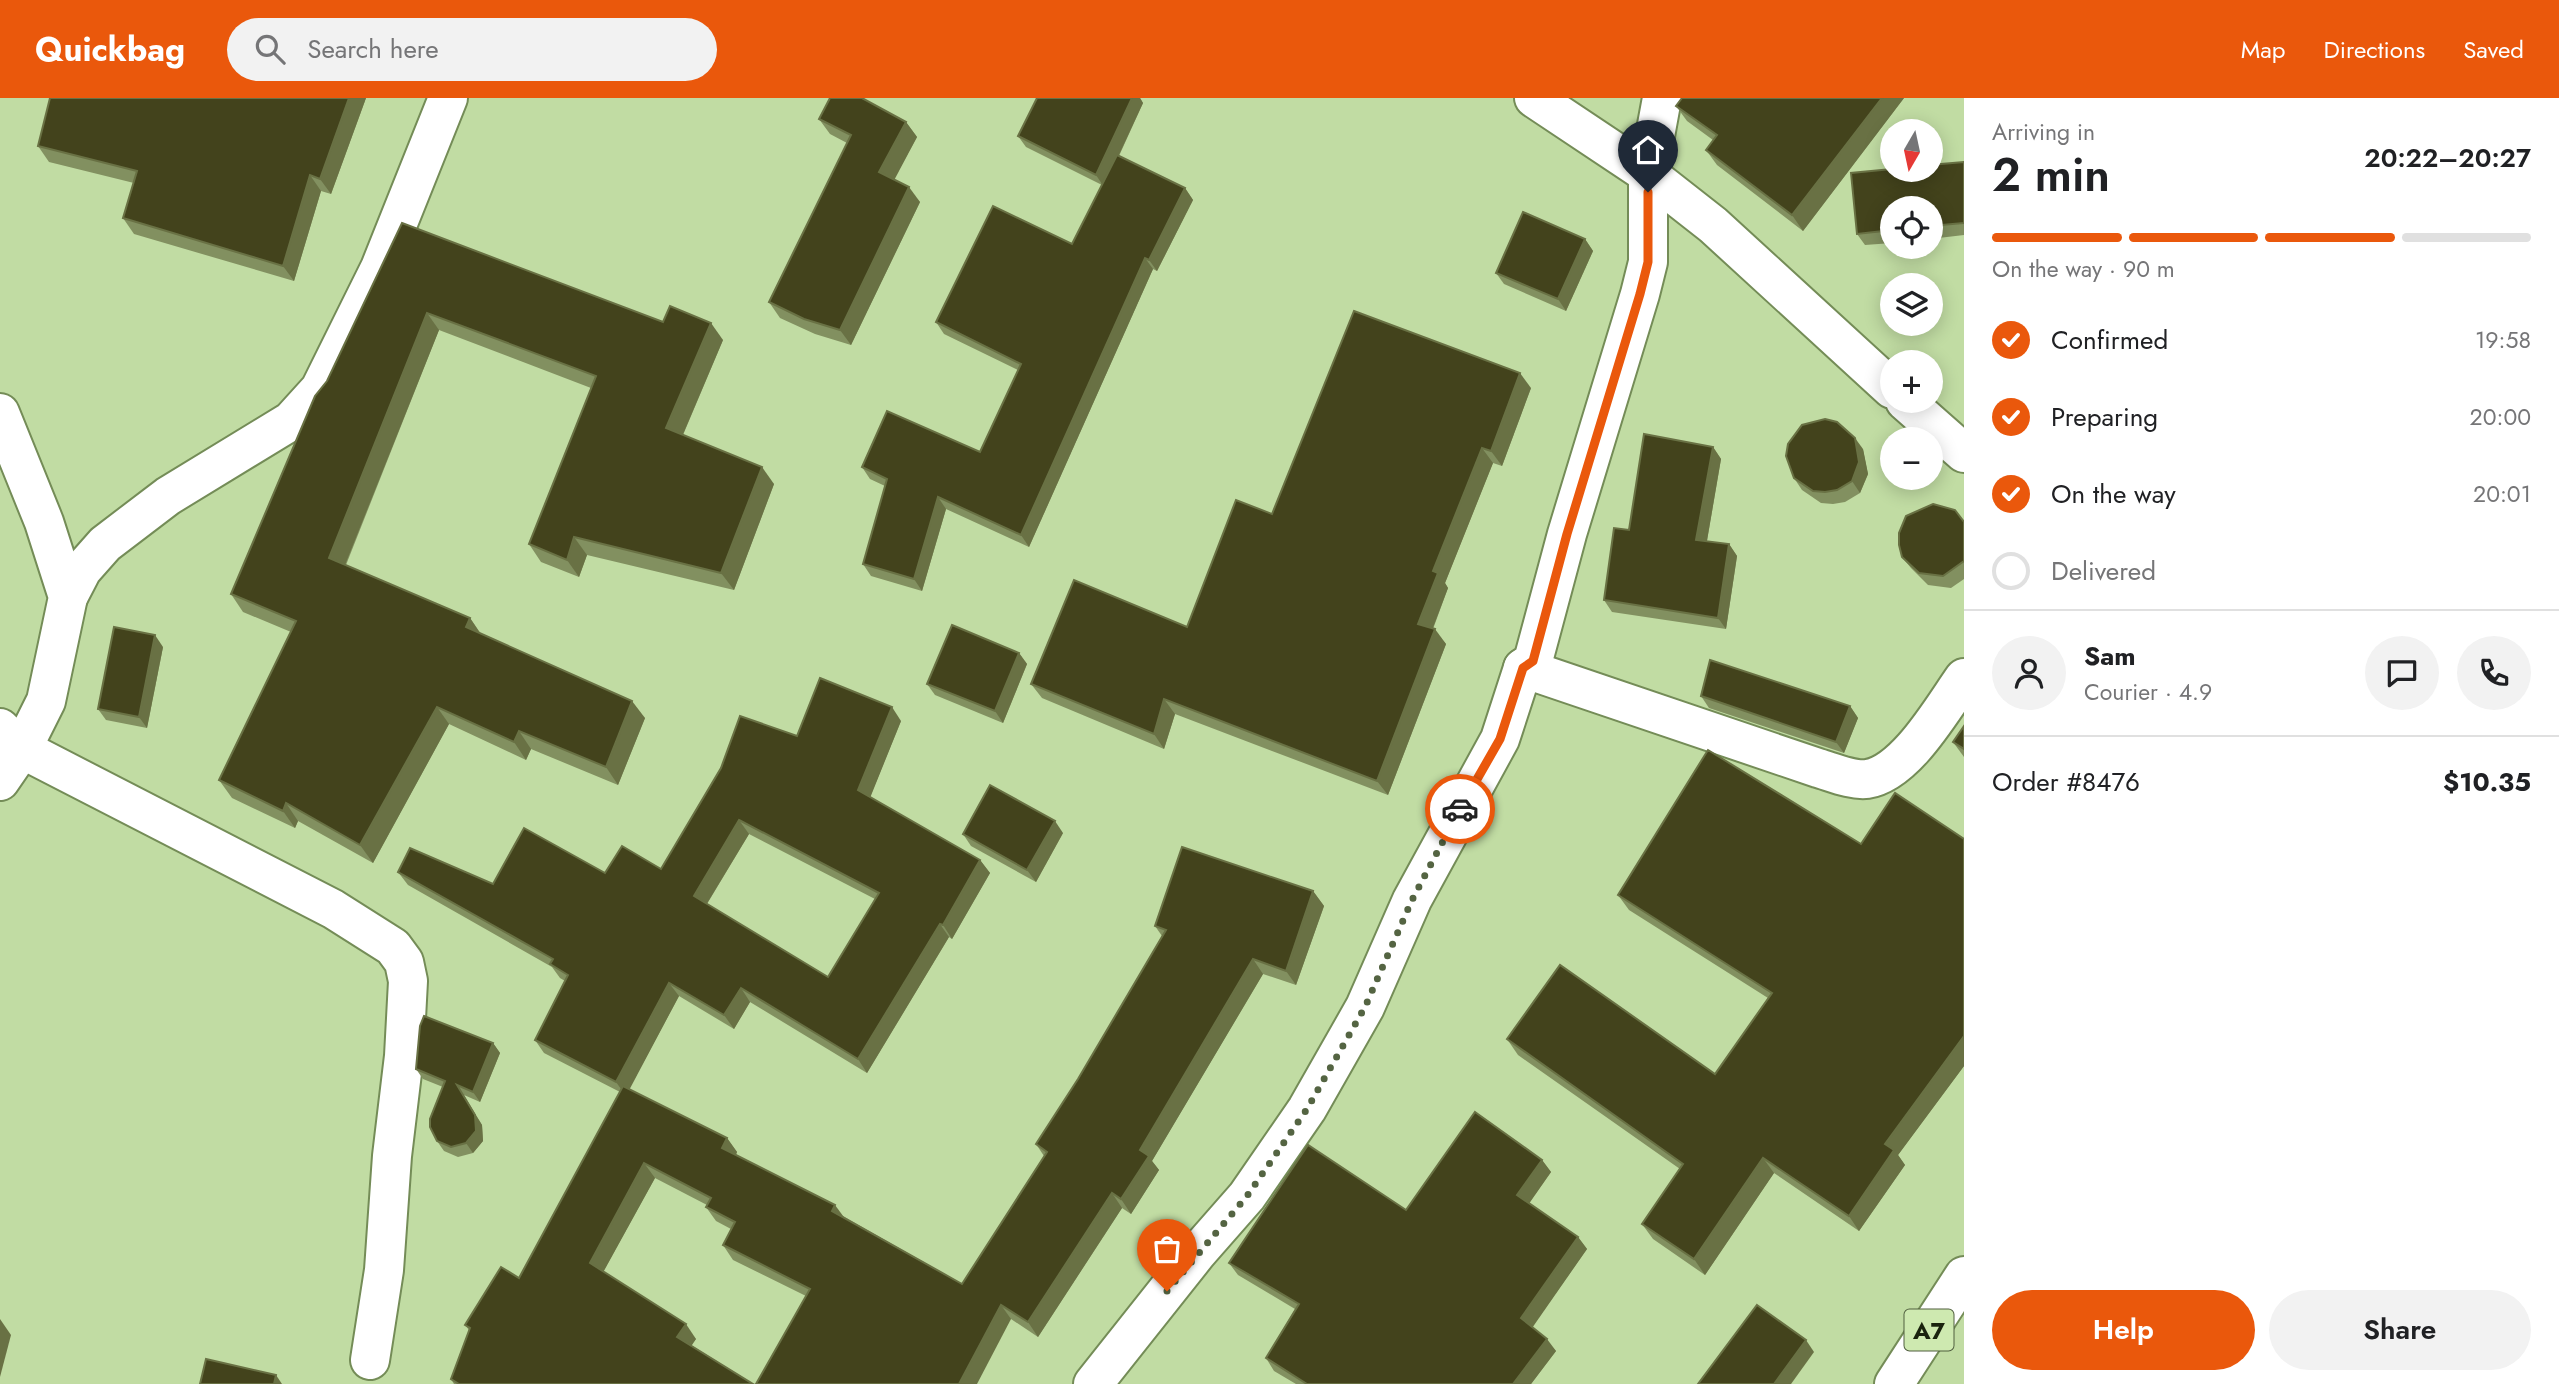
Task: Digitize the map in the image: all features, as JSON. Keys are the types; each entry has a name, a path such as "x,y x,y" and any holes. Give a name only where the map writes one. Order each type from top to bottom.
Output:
{"main road":[{"path":"0,781 11,739 46,701 68,597 82,570 105,544 168,496 291,421 313,398 328,375 380,268 448,98"},
{"path":"1534,98 1648,173 1713,225 1880,378"},
{"path":"1093,1384 1247,1196 1307,1109 1365,1007 1412,900 1500,739 1523,668 1533,661 1567,534 1640,294 1648,252 1648,173 1662,98"},
{"path":"0,413 44,522 68,597"},
{"path":"1919,413 1964,453"},
{"path":"1523,668 1818,768 1864,780 1885,773 1921,738 1964,678"},
{"path":"11,739 333,909 393,947 404,962 408,981 404,1056 392,1156 384,1270 370,1360"},
{"name":"A7","path":"1894,1384 1964,1276"}],"building":[{"path":"50,98 349,98 320,179 310,175 283,266 123,218 137,171 38,146"},
{"path":"830,98 862,98 906,122 879,172 909,187 840,330 804,319 769,302 851,135 819,119"},
{"path":"1037,98 1132,98 1096,175 1018,136"},
{"path":"1682,98 1882,98 1792,215 1706,150 1717,135 1676,106"},
{"path":"1117,155 1185,188 1149,260 1145,258 1021,535 938,497 914,579 863,564 887,479 862,467 887,411 980,452 1021,364 936,322 993,206 1072,244"},
{"path":"1964,162 1964,223 1943,225 1943,196 1880,196 1880,231 1857,234 1851,173 1880,170 1880,182 1943,182 1943,164"},
{"path":"1523,212 1585,239 1558,299 1496,273"},
{"path":"402,223 663,322 670,306 711,323 666,428 762,467 721,573 574,537 567,560 529,544 596,376 427,313 329,558 470,618 466,627 632,701 606,767 519,731 514,742 437,707 360,845 286,803 283,811 219,780 296,621 231,594 315,396 327,381"},
{"path":"1354,311 1520,373 1491,451 1482,448 1433,571 1438,573 1418,624 1435,629 1377,781 1164,699 1154,734 1031,684 1074,580 1187,627 1236,500 1272,514"},
{"path":"1825,419 1837,422 1855,438 1859,462 1852,481 1837,490 1825,492 1813,491 1794,478 1786,456 1788,444 1802,425"},
{"path":"1644,434 1713,447 1696,540 1729,544 1718,618 1604,600 1614,528 1629,530"},
{"path":"1933,504 1955,510 1964,522 1964,561 1943,576 1919,573 1902,557 1899,545 1899,533 1906,516"},
{"path":"952,625 1019,653 995,711 927,684"},
{"path":"114,627 155,635 139,717 98,709"},
{"path":"1710,660 1850,706 1836,742 1701,696"},
{"path":"820,678 892,707 858,790 980,860 943,925 940,924 858,1059 741,988 724,1015 669,983 616,1082 535,1040 568,975 550,964 553,959 398,872 410,848 493,884 524,828 605,873 622,846 661,869 721,768 740,716 797,736","holes":["739,820 879,893 828,977 694,896"]},
{"path":"1964,726 1964,749 1953,742"},
{"path":"1708,750 1861,844 1895,793 1964,839 1964,1036 1885,1144 1894,1150 1849,1216 1763,1158 1694,1259 1642,1224 1683,1164 1507,1039 1560,965 1715,1074 1772,993 1618,895"},
{"path":"990,785 1055,821 1027,870 963,834"},
{"path":"1182,847 1313,891 1286,971 1253,959 1140,1150 1149,1156 1121,1199 1112,1193 1028,1322 1001,1305 959,1384 756,1384 810,1289 723,1245 735,1222 706,1207 711,1198 644,1163 590,1263 686,1324 677,1337 753,1384 459,1384 451,1379 470,1328 465,1325 501,1267 519,1278 623,1086 727,1138 722,1148 835,1205 832,1211 962,1284 1047,1152 1036,1144 1078,1079 1166,930 1155,926"},
{"path":"424,1016 493,1043 473,1092 457,1085 475,1115 476,1131 466,1143 451,1147 437,1141 430,1127 430,1119 445,1081 416,1069 420,1026"},
{"path":"1475,1112 1542,1160 1517,1195 1578,1237 1521,1318 1547,1339 1513,1384 1307,1384 1266,1358 1299,1304 1229,1263 1308,1145 1406,1210"},
{"path":"1757,1305 1806,1340 1774,1384 1698,1384"},
{"path":"206,1359 276,1375 274,1384 200,1384"}],"way so far":[{"path":"1167,1291 1247,1196 1307,1109 1365,1007 1412,900 1460,809"}],"route":[{"path":"1460,809 1500,739 1523,668 1533,661 1567,534 1648,262 1648,192"}]}
